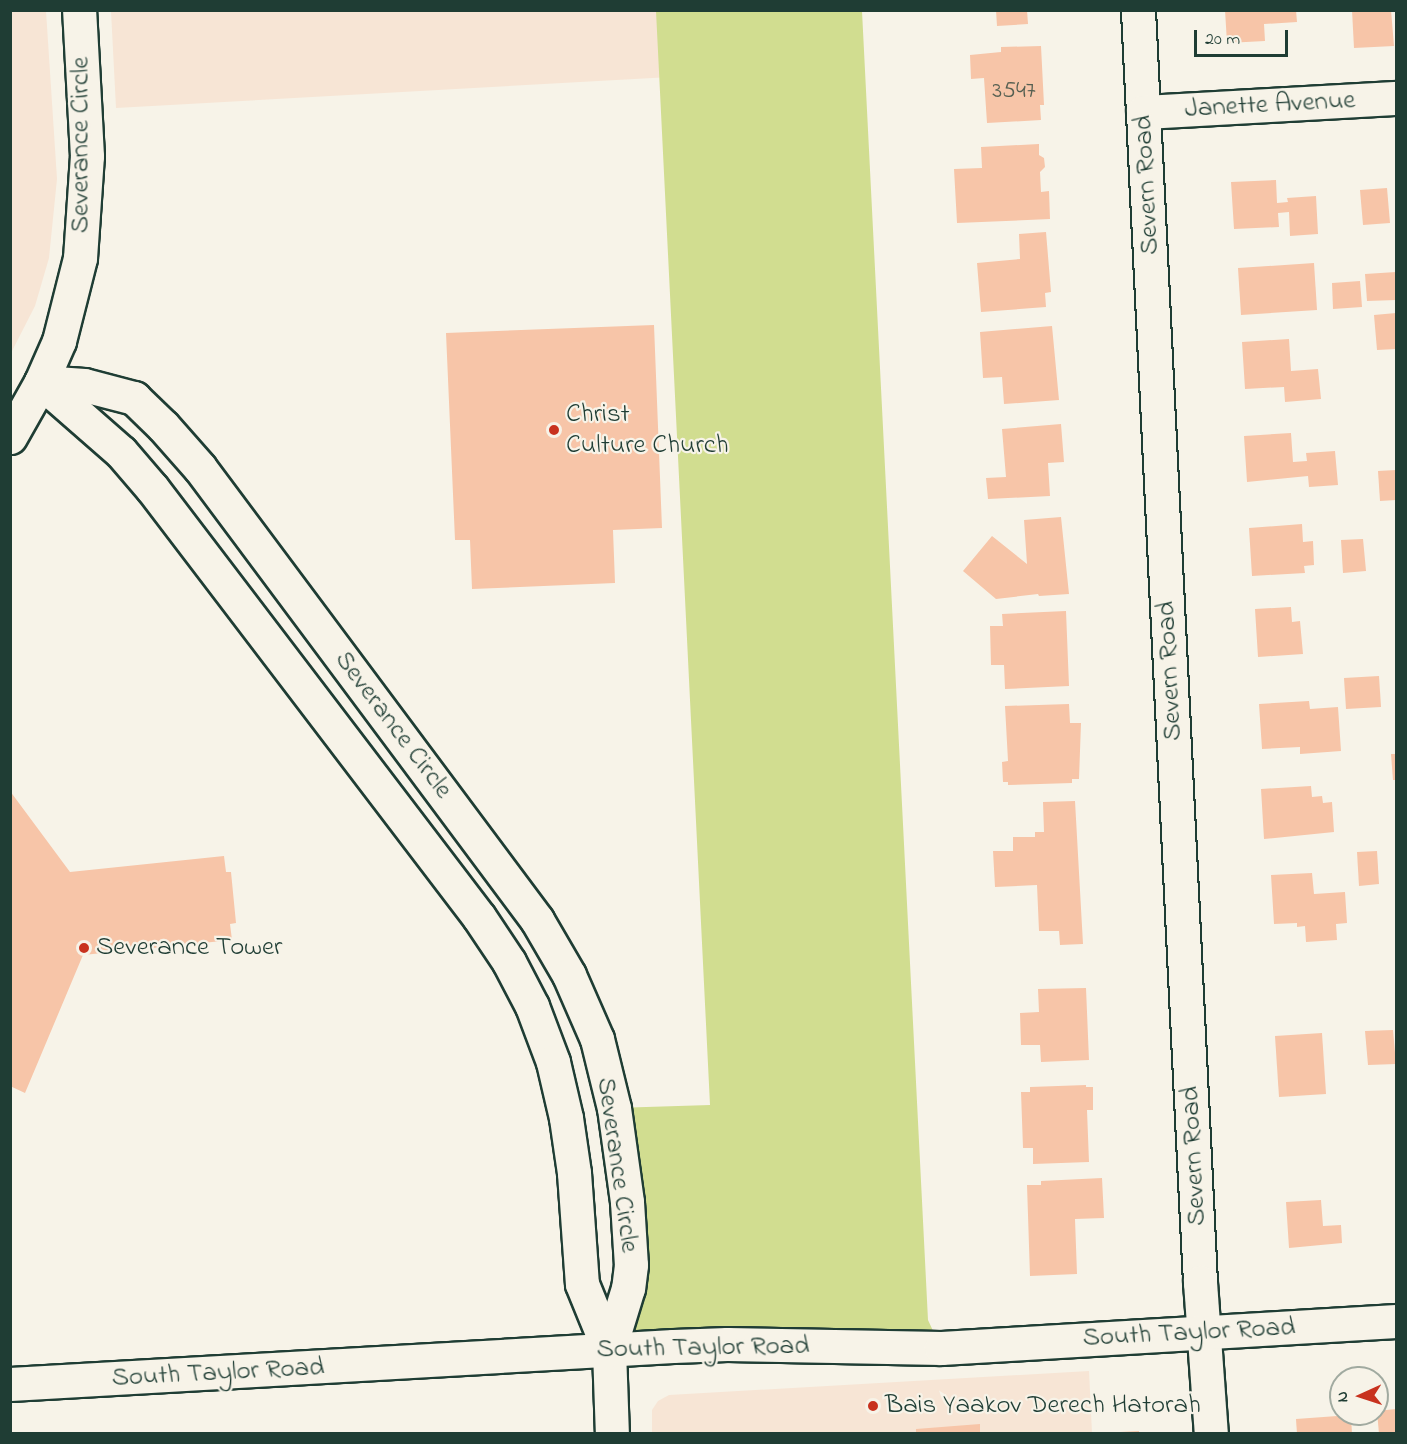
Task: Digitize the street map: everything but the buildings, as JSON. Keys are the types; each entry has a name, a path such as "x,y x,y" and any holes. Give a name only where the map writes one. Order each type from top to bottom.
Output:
{"street":[{"name":"Severance Circle","path":"10,437 42,382 68,313 80,258 85,216 87,156 79,10"},
{"name":"Severn Road","path":"1138,10 1200,1282 1206,1331 1211,1434"},
{"name":"Janette Avenue","path":"1143,112 1396,98"},
{"name":"Severance Circle","path":"42,382 121,452 152,488 479,917 509,962 532,1006 553,1062 566,1118 574,1173 582,1284 609,1350"},
{"name":"Severance Circle","path":"42,382 84,385 134,398 163,426 207,477 486,848 543,929 569,975 597,1039 614,1108 627,1202 631,1265 628,1288 609,1350"},
{"name":"South Taylor Road","path":"10,1384 727,1344 940,1348 1206,1331 1396,1322"},
{"path":"609,1350 612,1434"}],"shaded area":[{"path":"11,10 46,11 57,179 49,258 35,306 11,353"},
{"path":"111,11 740,11 743,73 116,108"},
{"name":"Bais Yaakov Derech Hatorah","path":"1089,1371 1092,1433 652,1434 652,1410 658,1401 669,1395"}],"green space":[{"path":"656,11 862,11 928,1320 941,1348 609,1350 628,1288 614,1108 710,1105"}],"place":[{"name":"Christ Culture Church","path":"554,430"},
{"name":"Severance Tower","path":"84,948"},
{"name":"Bais Yaakov Derech Hatorah","path":"873,1406"}]}
